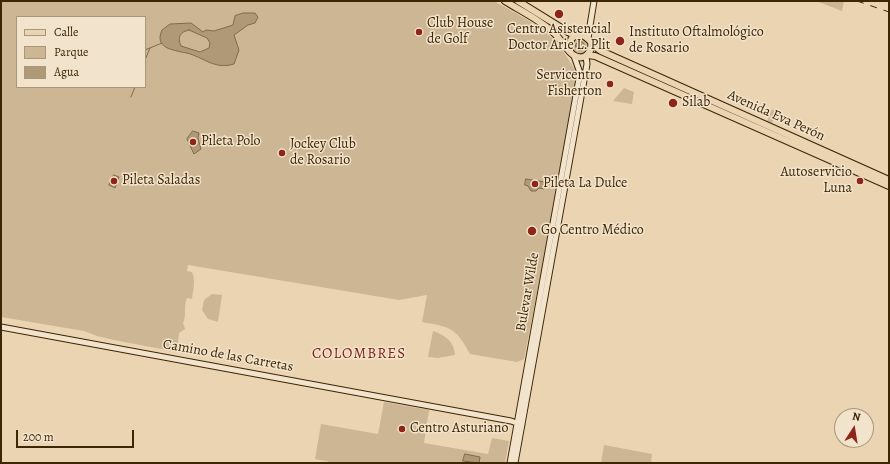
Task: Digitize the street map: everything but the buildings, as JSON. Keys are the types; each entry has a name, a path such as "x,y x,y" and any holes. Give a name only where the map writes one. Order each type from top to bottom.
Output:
{"main road":[{"path":"505,1 548,28 574,56 582,58 587,55 592,48 589,39 590,21 594,1"},
{"path":"518,1 568,32 589,39"},
{"path":"570,50 570,43 579,35 590,21"},
{"name":"Avenida Eva Perón","path":"589,39 601,51 889,180"},
{"name":"Avenida Eva Perón","path":"587,55 595,56 889,186"},
{"name":"Bulevar Wilde","path":"510,463 519,424 587,64 587,55"},
{"name":"Bulevar Wilde","path":"515,463 519,424 580,73 574,56"},
{"name":"Camino de las Carretas","path":"1,327 519,424"}],"green space":[{"name":"Jockey Club de Rosario","path":"1,1 494,1 532,23 552,38 577,73 552,218 524,359 517,362 470,354 461,339 452,330 440,325 422,322 427,295 399,300 188,265 187,271 192,272 194,282 192,299 187,298 186,301 183,323 185,329 179,333 177,352 114,340 84,331 1,317"},
{"path":"816,1 844,1 842,11"},
{"path":"577,36 590,40 588,55 574,56 570,43"},
{"path":"624,88 634,92 632,104 613,101"},
{"path":"772,109 777,111 772,123 767,121"},
{"path":"212,294 222,295 218,322 208,319 202,310 204,300"},
{"path":"433,331 441,334 451,342 455,355 438,358 428,357"},
{"name":"Centro Asturiano","path":"384,402 429,410 424,443 488,454 492,438 509,441 505,463 335,463 315,459 321,424 378,434"},
{"path":"604,445 652,454 651,463 601,463"}],"water":[{"path":"243,13 255,13 258,17 255,23 248,25 234,35 239,50 234,64 223,66 213,64 188,53 170,49 161,42 160,37 162,30 170,24 191,23 203,32 206,30 214,31 233,25 235,16","holes":["189,30 207,38 210,43 209,48 200,52 181,46 179,40 180,35"]},
{"path":"578,42 582,42 584,46 582,50 578,50 576,48 576,44"},
{"name":"Pileta Polo","path":"193,131 199,133 198,138 201,149 194,154 187,139"},
{"name":"Pileta Saladas","path":"114,175 119,177 115,188 109,185"},
{"name":"Pileta La Dulce","path":"526,179 545,182 544,189 539,188 536,191 531,191 528,186 525,185"},
{"path":"465,454 480,457 479,463 463,461"}],"waterway":[{"path":"146,50 162,43"},
{"path":"146,58 150,48"},
{"path":"131,97 135,88"}],"railway":[{"path":"857,1 889,12"}],"place":[{"name":"Centro Asistencial Doctor Arie L. Plit","path":"559,14"},
{"name":"Club House de Golf","path":"419,32"},
{"name":"Instituto Oftalmológico de Rosario","path":"620,41"},
{"name":"Servicentro Fisherton","path":"610,84"},
{"name":"Silab","path":"673,103"},
{"name":"Pileta Polo","path":"193,142"},
{"name":"Jockey Club de Rosario","path":"282,153"},
{"name":"Pileta Saladas","path":"114,181"},
{"name":"Autoservicio Luna","path":"860,181"},
{"name":"Pileta La Dulce","path":"535,184"},
{"name":"Go Centro Médico","path":"532,231"},
{"name":"Centro Asturiano","path":"402,429"}],"district":[{"name":"COLOMBRES","path":"359,354"}]}
